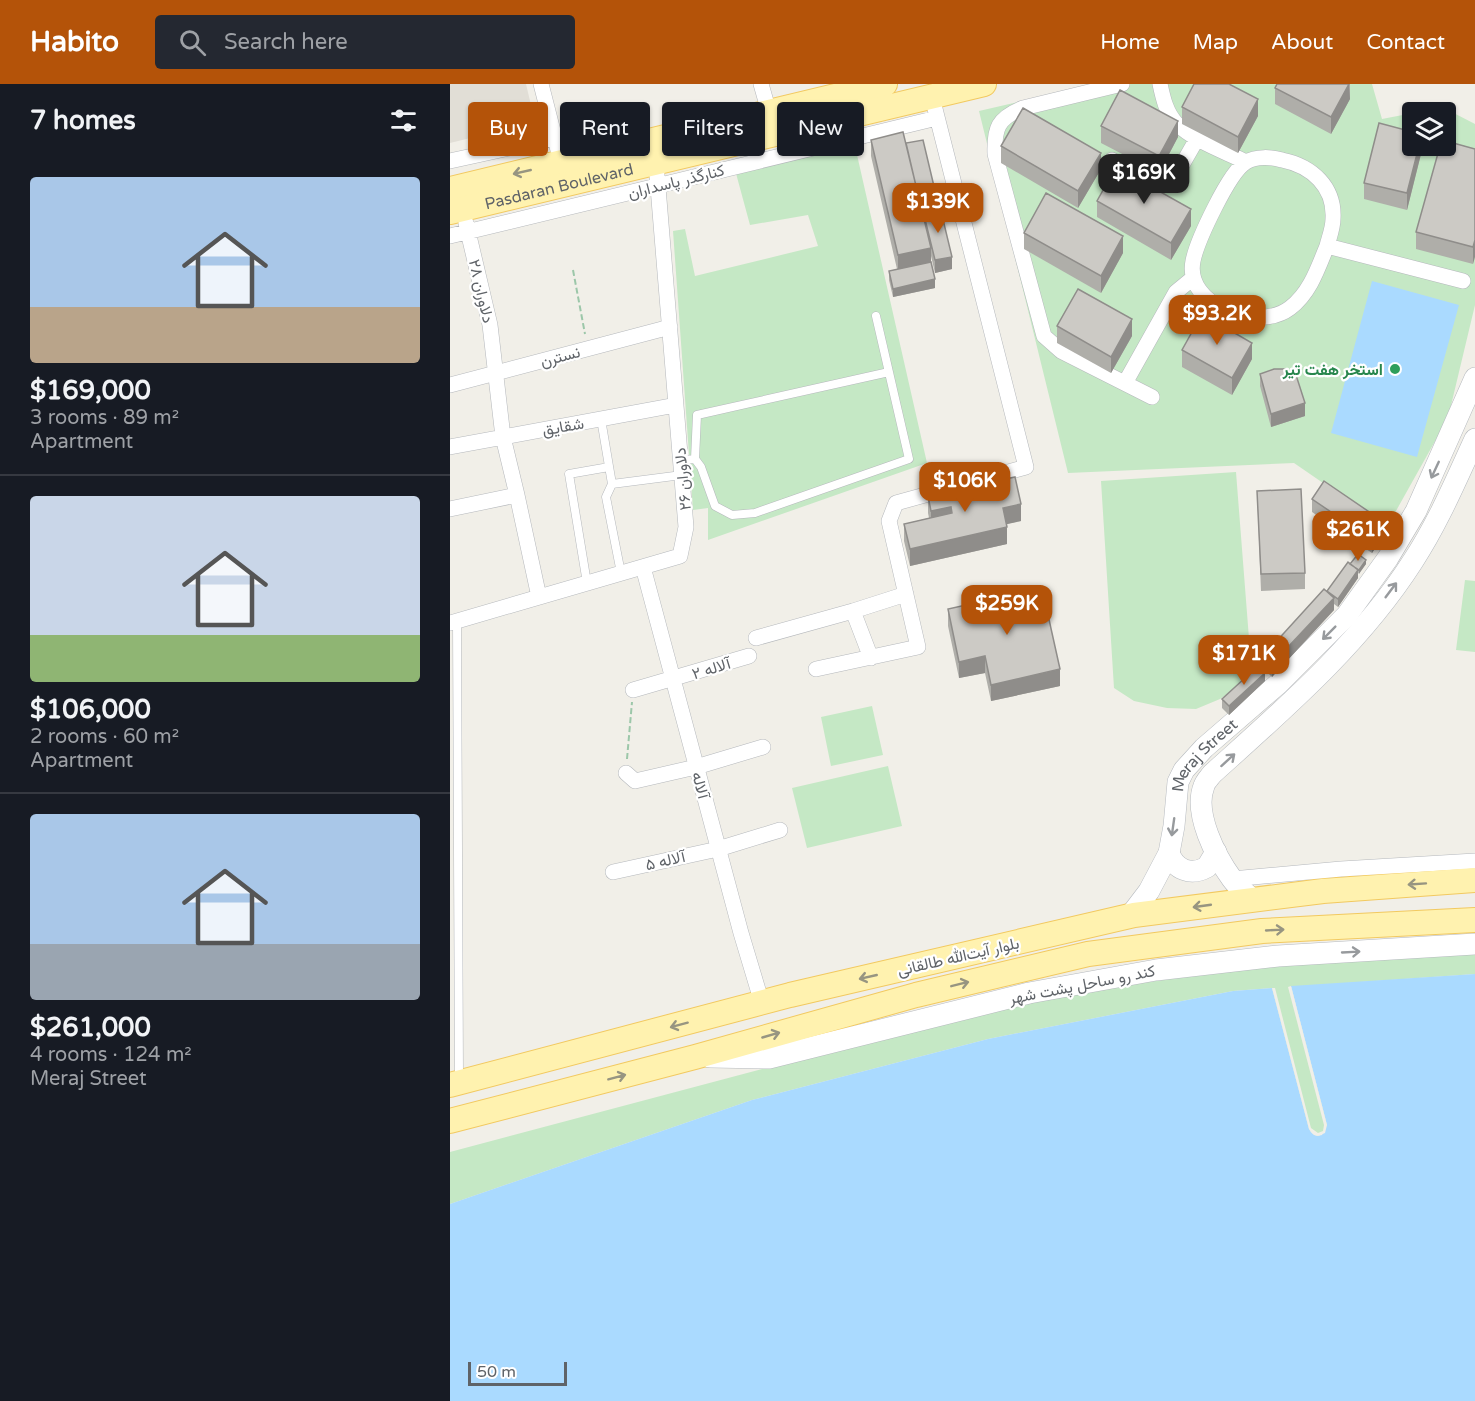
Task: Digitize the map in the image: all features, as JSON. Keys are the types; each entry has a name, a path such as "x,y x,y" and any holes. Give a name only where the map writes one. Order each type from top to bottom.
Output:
{"main road":[{"name":"Pasdaran Boulevard","path":"450,189 885,84"},
{"name":"Pasdaran Boulevard","path":"460,218 657,174 934,107 984,84"},
{"name":"بلوار آیت‌الله طالقانی","path":"454,1084 762,1003 1130,916 1323,891 1475,880"},
{"path":"450,1121 916,995 1088,954 1262,931 1475,920"},
{"path":"566,1056 552,1065 552,1081 558,1087 574,1088"},
{"path":"488,1076 499,1080 504,1085 504,1102 499,1108"}],"street":[{"path":"541,84 561,162"},
{"path":"761,84 769,112"},
{"path":"1122,84 1023,108 1008,114 999,124 994,137 995,154 1044,336 1061,351 1152,396"},
{"path":"1160,84 1165,104 1176,123 1246,162"},
{"path":"816,669 918,647 889,521 896,503 1026,467 934,107"},
{"path":"1112,160 1152,182 1166,185 1175,177 1198,137"},
{"path":"450,161 555,138"},
{"path":"1263,158 1279,159 1295,162 1312,170 1326,188 1332,203 1333,220 1327,246 1303,296 1289,309 1272,316 1255,319 1240,317 1201,293 1193,278 1192,264 1198,244 1226,188 1246,162 1263,158"},
{"name":"دلاوران ۲۶","path":"453,622 680,556 687,527 686,465 676,405 657,174"},
{"path":"450,236 460,218"},
{"name":"دلاوران ۲۸","path":"460,218 490,325 503,437 538,597"},
{"path":"1327,246 1463,281"},
{"path":"1125,383 1176,292 1193,278"},
{"name":"نسترن","path":"450,385 670,327"},
{"name":"Meraj Street","path":"1130,916 1149,891 1169,853 1178,782 1184,770 1204,748 1278,684 1347,615 1388,558 1410,520 1453,431 1475,378"},
{"name":"شقایق","path":"450,447 676,405"},
{"path":"1453,431 1474,440"},
{"name":"Meraj Street","path":"1252,899 1232,879 1210,842 1201,800 1204,785 1212,774 1289,705 1361,631 1413,561 1450,492 1474,440"},
{"path":"450,509 517,495"},
{"name":"آلاله","path":"643,567 718,849 762,1003"},
{"path":"756,638 906,594"},
{"path":"853,611 871,658"},
{"name":"آلاله ۲","path":"633,690 749,656"},
{"path":"626,773 635,781 696,767 763,747"},
{"name":"آلاله ۵","path":"613,872 718,849 780,830"},
{"path":"1169,853 1179,867 1196,872 1207,867 1216,852"},
{"path":"1232,879 1341,869 1475,861"},
{"name":"کند رو ساحل پشت شهر","path":"695,1056 769,1058 1029,993 1156,970 1278,956 1475,944"}],"lane":[{"path":"612,484 686,465 701,467 715,506 732,515 755,513 909,459 876,316"},
{"path":"686,465 697,415 889,372"},
{"path":"601,419 612,484 606,497 621,573"},
{"path":"587,583 569,474 609,467"},
{"path":"453,622 454,1084"}],"path":[{"path":"573,270 588,348"},
{"path":"626,773 633,690"}],"shaded area":[{"path":"450,84 526,84 530,102 468,102 468,139 450,143"}],"green space":[{"path":"1095,84 1372,84 1382,119 1402,115 1402,156 1456,156 1456,114 1475,124 1475,305 1448,418 1387,527 1294,463 1068,473 979,111"},
{"path":"794,156 857,156 927,463 708,540 708,508 693,510 673,231 685,229 695,276 818,246 808,215 750,225 734,166"},
{"path":"1236,472 1252,677 1220,699 1196,709 1167,708 1134,701 1114,688 1101,481"},
{"path":"1465,580 1475,581 1475,652 1456,650"},
{"path":"872,706 883,755 831,766 821,717"},
{"path":"888,766 902,826 807,848 792,788"},
{"path":"1475,950 1475,974 1291,987 1327,1125 1327,1129 1318,1136 1309,1129 1272,988 1233,991 988,1039 752,1100 450,1204 450,1152 822,1053 1077,992 1278,964"}],"water":[{"name":"استخر هفت تیر","path":"1372,281 1459,305 1417,457 1331,433"},
{"path":"1475,974 1475,1401 450,1401 450,1204 752,1100 988,1039 1233,991 1272,988 1309,1129 1314,1135 1320,1136 1327,1125 1291,986"}],"pier":[{"path":"1291,986 1327,1125 1325,1133 1318,1136 1309,1129 1272,988 1275,988 1311,1128 1318,1133 1323,1131 1324,1125 1288,987"}],"building":[{"path":"1194,84 1229,84 1258,99 1238,137 1182,107"},
{"path":"1277,84 1349,84 1331,117 1275,88"},
{"path":"1120,90 1178,121 1159,156 1101,126"},
{"path":"1023,108 1101,153 1078,191 1001,146"},
{"path":"1379,123 1402,129 1402,156 1416,156 1407,193 1364,183"},
{"path":"903,132 931,248 898,255 871,140"},
{"path":"923,140 937,199 920,203 906,143"},
{"path":"1456,144 1475,149 1475,240 1473,247 1416,232 1437,156 1456,156"},
{"path":"1116,167 1191,209 1171,243 1097,201"},
{"path":"1046,193 1123,236 1101,276 1024,233"},
{"path":"940,207 952,257 935,260 923,211"},
{"path":"931,262 935,279 893,289 889,271"},
{"path":"1078,289 1132,319 1111,357 1057,326"},
{"path":"1202,314 1252,343 1232,378 1182,350"},
{"path":"1274,369 1286,369 1296,375 1305,403 1271,414 1260,374"},
{"path":"1015,477 1021,504 1003,508 1007,527 910,549 904,524 952,513 951,507 931,511 928,496"},
{"path":"1324,481 1384,522 1372,540 1312,499"},
{"path":"1301,489 1305,573 1261,574 1257,491"},
{"path":"1358,554 1366,560 1359,570 1350,564"},
{"path":"1348,562 1358,570 1338,599 1327,591"},
{"path":"1042,588 1060,669 991,685 985,656 959,662 948,609"},
{"path":"1324,589 1334,598 1272,664 1263,656"},
{"path":"1258,666 1265,673 1229,706 1222,699"}],"place":[{"name":"استخر هفت تیر","path":"1395,369"}]}
